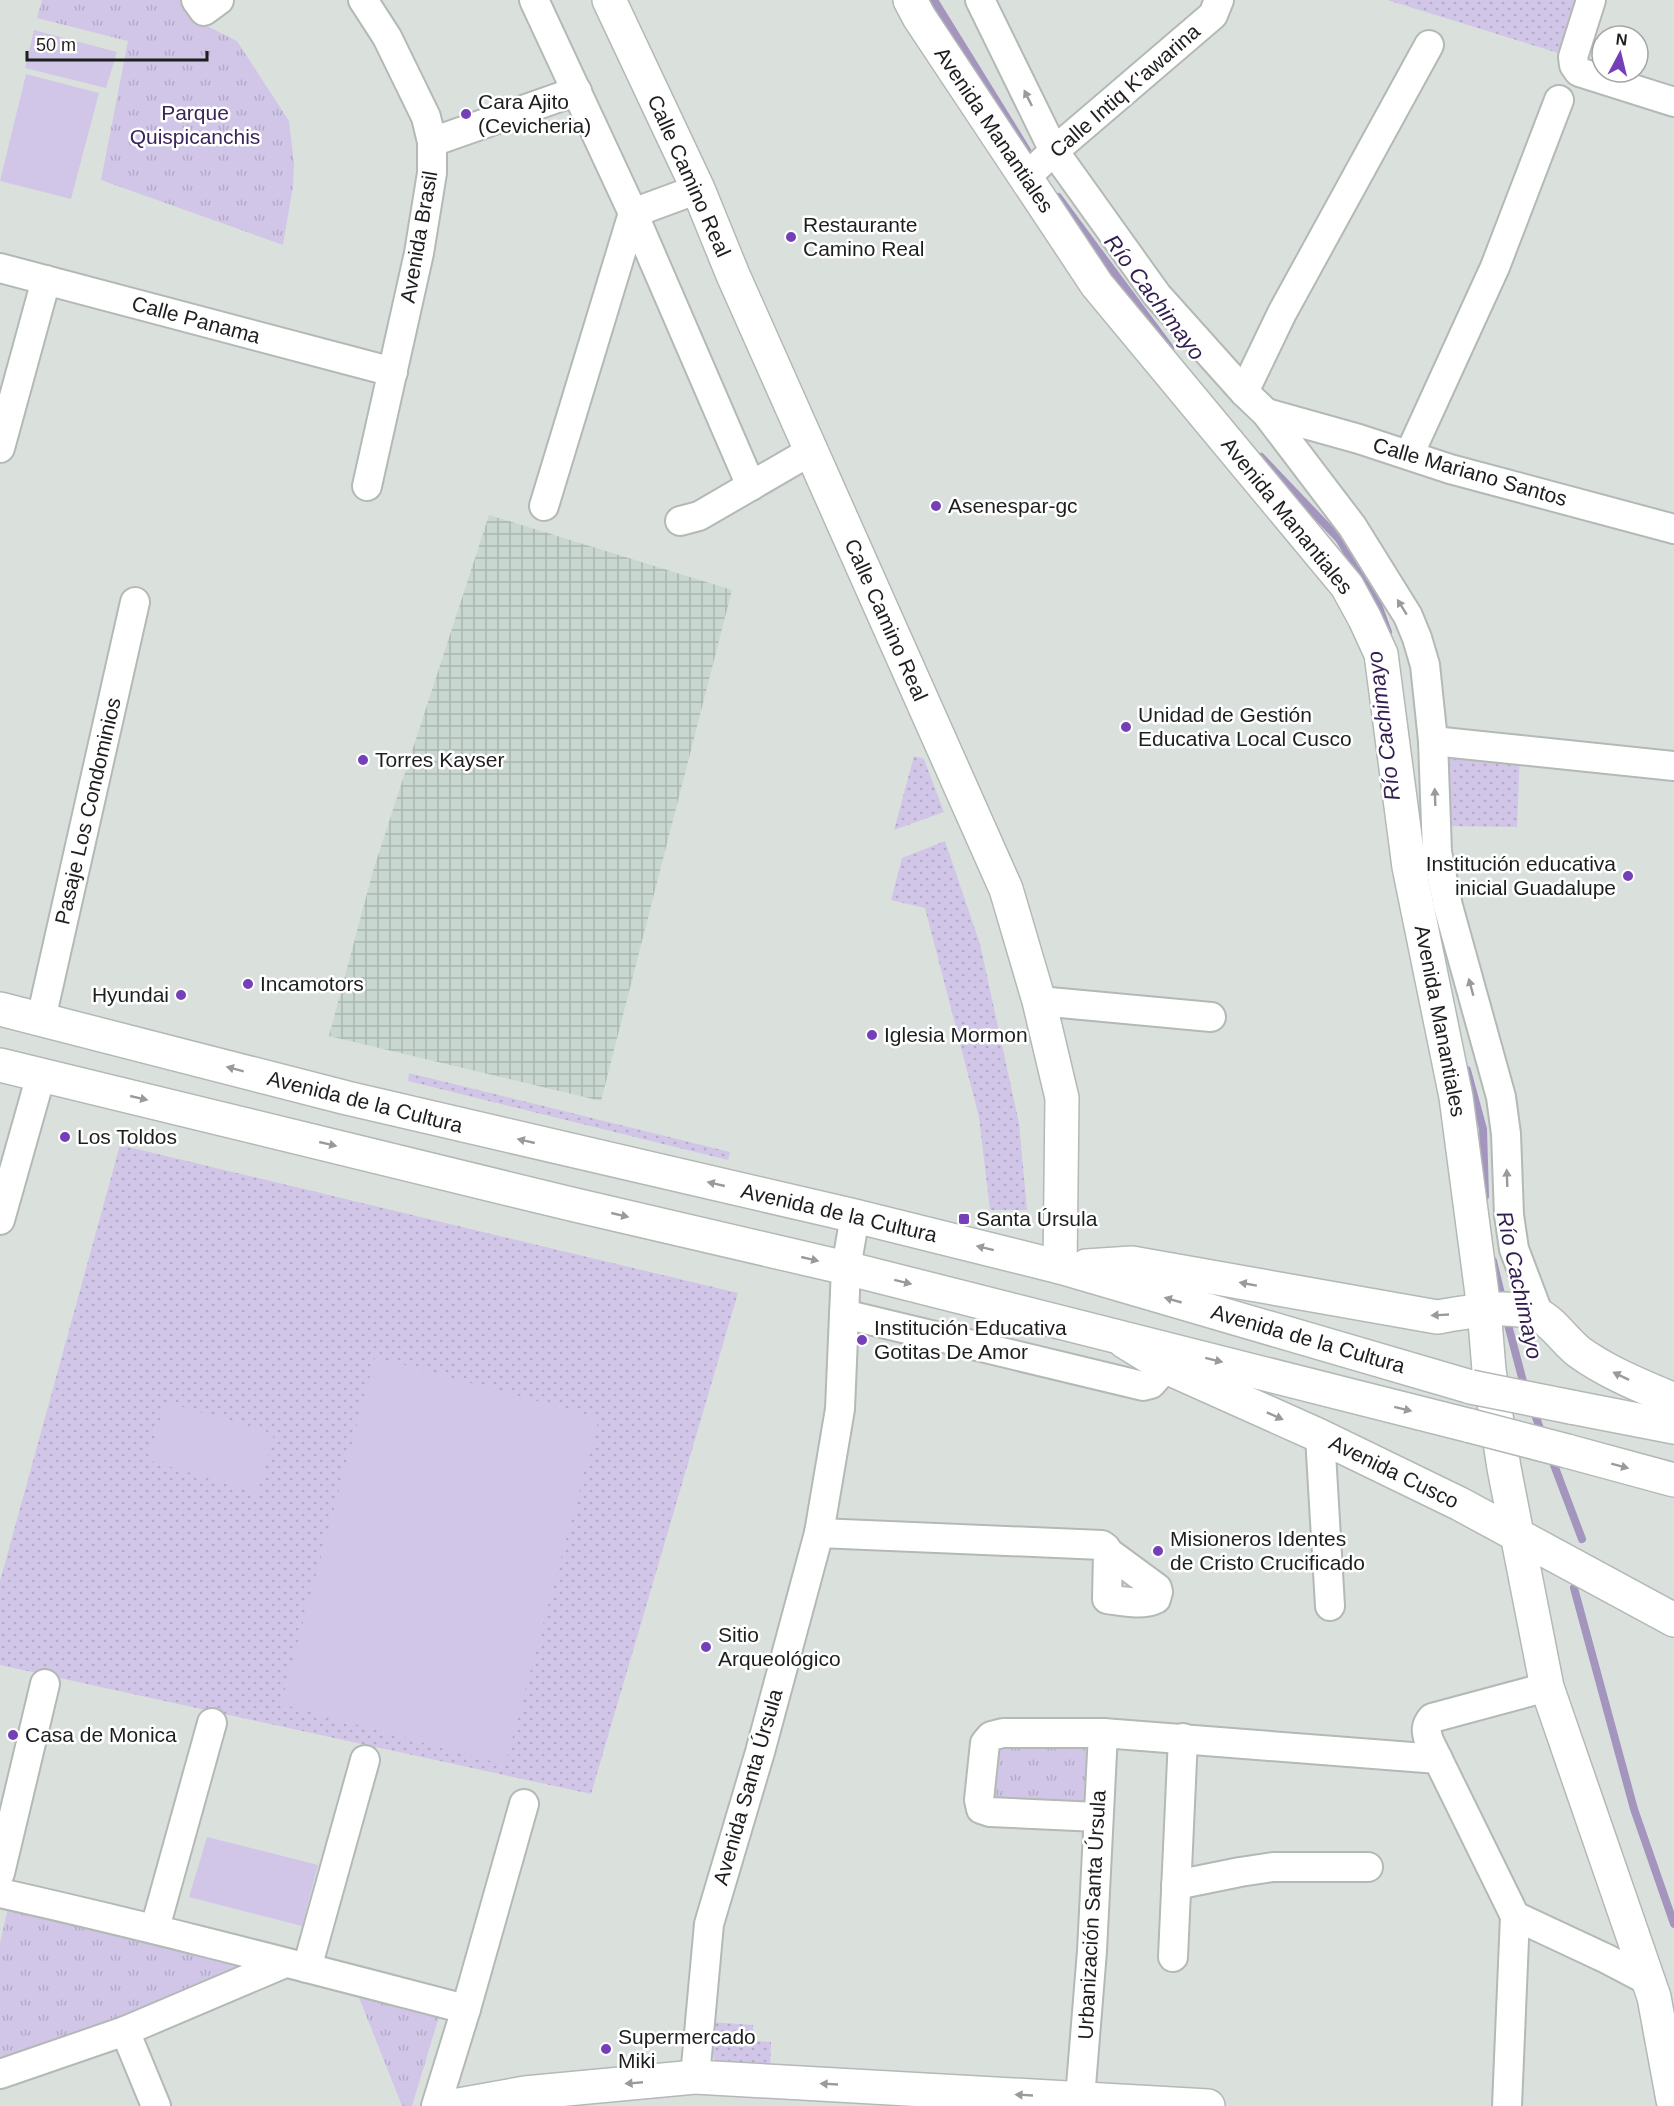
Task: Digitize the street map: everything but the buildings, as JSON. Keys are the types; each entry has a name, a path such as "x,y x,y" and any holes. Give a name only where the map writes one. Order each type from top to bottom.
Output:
{"main road":[{"name":"Calle Camino Real","path":"609,0 698,189 733,275 1006,889 1039,1001 1062,1098 1060,1267"},
{"name":"Avenida Manantiales","path":"910,0 919,17 1097,285 1347,586 1381,654 1409,867 1456,1097 1511,1311 1480,1379 1517,1534 1547,1686 1658,1998 1674,2099 1672,2106"},
{"name":"Avenida de la Cultura","path":"0,1009 347,1098 855,1216 1060,1267 1480,1379 1571,1407 1674,1427"},
{"path":"103,1090 115,1038"},
{"name":"Avenida de la Cultura","path":"0,1065 571,1204 846,1268 1471,1426 1674,1480"},
{"path":"571,1204 583,1154"},
{"path":"1060,1267 1132,1263 1437,1317 1511,1311 1609,1370 1674,1400"},
{"name":"Avenida Cusco","path":"1110,1334 1166,1367 1320,1436 1460,1504 1674,1620"},
{"path":"453,2106 525,2093 695,2077 1208,2106"}],"street":[{"name":"Avenida Brasil","path":"363,0 387,37 426,117 432,142 432,173 419,253 367,486"},
{"path":"534,0 633,213 751,486"},
{"name":"Calle Intiq K'awarina","path":"1025,178 1214,15 1219,0"},
{"path":"1591,0 1573,57 1574,65 1579,72 1674,102"},
{"name":"Avenida Manantiales","path":"983,2 1054,151 1157,295 1244,392 1266,413 1352,526 1408,616 1417,638 1425,665 1433,741 1437,852 1448,906 1501,1097 1506,1134 1509,1215 1514,1249 1511,1311"},
{"path":"1244,392 1282,313 1429,45"},
{"path":"432,142 577,91"},
{"path":"1409,455 1495,267 1559,100"},
{"path":"633,213 698,189"},
{"path":"544,506 633,213"},
{"name":"Calle Panama","path":"0,268 393,372"},
{"path":"0,448 46,280"},
{"name":"Calle Mariano Santos","path":"1266,413 1450,469 1674,529"},
{"path":"680,521 699,516 811,451"},
{"name":"Pasaje Los Condominios","path":"41,1019 135,602"},
{"path":"1433,741 1674,766"},
{"path":"1039,1001 1211,1017"},
{"path":"0,1220 41,1075"},
{"name":"Avenida Santa Úrsula","path":"695,2077 709,1924 760,1752 819,1533 840,1408 846,1268 855,1216"},
{"path":"844,1314 1143,1386 1151,1384 1166,1367"},
{"path":"1320,1436 1330,1606"},
{"path":"819,1533 1102,1545 1108,1552"},
{"path":"0,1873 45,1684"},
{"path":"1507,2106 1515,1916 1426,1732 1427,1724 1432,1718 1547,1686"},
{"path":"155,1928 212,1723"},
{"path":"1098,1817 990,1812 981,1809 979,1800 985,1743 991,1736 1003,1733 1103,1732 1438,1759"},
{"name":"Urbanización Santa Úrsula","path":"1080,2098 1092,1951 1103,1732"},
{"path":"1173,1957 1183,1738"},
{"path":"296,1966 365,1760"},
{"path":"436,2106 524,1804"},
{"path":"1176,1885 1274,1867 1368,1867"},
{"path":"0,1893 155,1928 466,2008"},
{"path":"1515,1916 1607,1959 1658,1998"},
{"path":"0,2074 124,2031 296,1966"},
{"path":"124,2031 156,2106"}],"shaded area":[{"path":"489,515 732,590 601,1101 329,1036 373,871"}],"green space":[{"name":"Parque Quispicanchis","path":"42,0 187,0 207,26 237,41 289,121 294,164 293,186 283,245 101,180 128,41 37,18"},
{"path":"1387,0 1585,0 1568,56"},
{"path":"34,30 117,52 106,88 25,68"},
{"path":"26,74 99,93 71,199 0,181"},
{"path":"1437,744 1520,754 1517,827 1436,826"},
{"path":"914,756 924,759 944,812 894,830"},
{"path":"945,841 980,944 1019,1123 1027,1210 990,1210 979,1117 925,908 891,900 902,858"},
{"path":"409,1073 730,1152 728,1160 408,1081"},
{"path":"120,1145 738,1293 591,1794 0,1665 0,1581"},
{"path":"375,1357 599,1418 505,1765 281,1704"},
{"path":"166,1402 274,1434 257,1493 148,1460"},
{"path":"998,1742 1089,1744 1086,1806 995,1801"},
{"path":"207,1837 318,1865 302,1926 189,1897"},
{"path":"9,1903 262,1964 0,2066 0,1943"},
{"path":"354,1985 441,2010 412,2106 402,2106"},
{"path":"712,2022 753,2025 753,2041 771,2042 770,2072 718,2065 710,2051"}],"waterway":[{"name":"Río Cachimayo","path":"934,0 1028,152"},
{"name":"Río Cachimayo","path":"1058,197 1170,348"},
{"name":"Río Cachimayo","path":"1261,457 1339,539 1376,599 1388,632"},
{"name":"Río Cachimayo","path":"1467,1070 1483,1129 1485,1196"},
{"name":"Río Cachimayo","path":"1493,1261 1503,1302"},
{"name":"Río Cachimayo","path":"1506,1317 1525,1389"},
{"name":"Río Cachimayo","path":"1533,1409 1542,1434"},
{"name":"Río Cachimayo","path":"1551,1457 1582,1539"},
{"name":"Río Cachimayo","path":"1574,1588 1634,1809 1674,1924"}],"place":[{"name":"Cara Ajito (Cevicheria)","path":"466,114"},
{"name":"Restaurante Camino Real","path":"791,237"},
{"name":"Asenespar-gc","path":"936,506"},
{"name":"Unidad de Gestión Educativa Local Cusco","path":"1126,727"},
{"name":"Torres Kayser","path":"363,760"},
{"name":"Institución educativa inicial Guadalupe","path":"1628,876"},
{"name":"Incamotors","path":"248,984"},
{"name":"Hyundai","path":"181,995"},
{"name":"Iglesia Mormon","path":"872,1035"},
{"name":"Los Toldos","path":"65,1137"},
{"name":"Santa Úrsula","path":"964,1219"},
{"name":"Institución Educativa Gotitas De Amor","path":"862,1340"},
{"name":"Misioneros Identes de Cristo Crucificado","path":"1158,1551"},
{"name":"Sitio Arqueológico","path":"706,1647"},
{"name":"Casa de Monica","path":"13,1735"},
{"name":"Supermercado Miki","path":"606,2049"}]}
